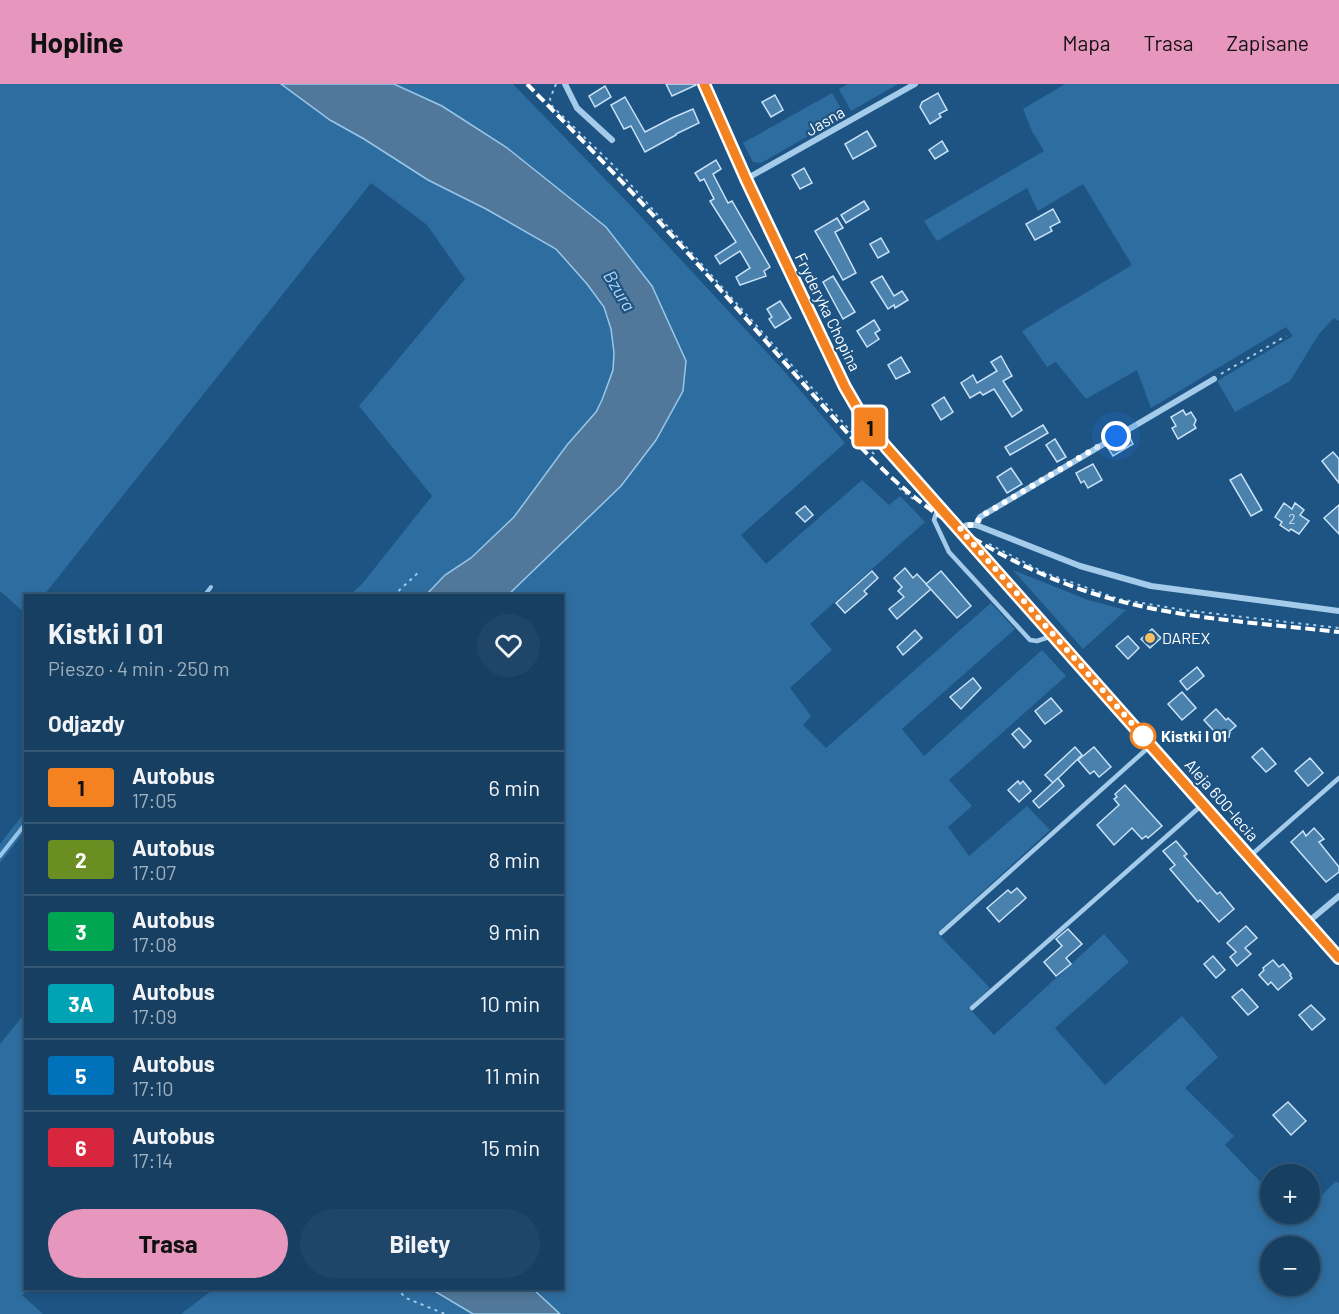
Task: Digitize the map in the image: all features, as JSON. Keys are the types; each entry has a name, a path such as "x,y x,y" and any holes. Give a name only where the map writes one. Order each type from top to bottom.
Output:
{"main road":[{"name":"Fryderyka Chopina","path":"704,84 826,348 863,418 960,529"},
{"name":"Aleja 600-lecia","path":"960,529 1339,958"}],"street":[{"path":"565,84 577,108 612,140"},
{"name":"Jasna","path":"746,179 915,84"},
{"path":"976,525 980,517 1214,379"},
{"path":"960,529 968,525 976,525 1080,566 1151,586 1339,611"},
{"path":"1307,923 1339,896"}],"lane":[{"path":"939,506 934,519 936,528 949,552 1030,640 1037,641 1054,636"},
{"path":"941,933 1152,745"},
{"path":"1249,857 1339,778"},
{"path":"972,1008 1203,804"}],"path":[{"path":"556,84 550,99 552,106 628,182 846,426 879,459"},
{"path":"1214,379 1286,336"},
{"path":"899,488 921,504"},
{"path":"395,594 420,571"},
{"path":"398,1290 406,1298 445,1314"}],"shaded area":[{"path":"0,84 281,84 330,120 428,180 486,209 556,249 604,307 611,329 614,353 613,370 602,400 596,412 567,445 514,517 471,558 445,575 427,594 351,594 362,584 432,496 359,406 465,279 427,225 371,183 45,594 24,594 24,612 0,591"},
{"path":"394,84 513,84 634,209 783,370 845,443 741,535 766,564 862,480 889,505 900,496 925,522 810,624 832,650 790,688 811,716 803,725 826,748 991,603 1015,629 902,729 924,756 1042,650 1066,676 949,780 972,806 948,827 969,856 1027,806 1050,830 937,933 990,988 969,1008 994,1035 1104,934 1129,962 1055,1028 1105,1085 1182,1016 1218,1057 1185,1088 1234,1136 1225,1145 1260,1182 1260,1224 1320,1224 1320,1197 1336,1181 1339,1183 1339,1314 560,1314 534,1290 564,1290 564,594 509,594 621,486 656,440 683,391 686,361 652,286 606,227 506,147 442,106"},
{"path":"848,84 898,84 851,111 839,89"},
{"path":"1065,84 1339,84 1339,321 1334,318 1319,334 1290,381 1235,412 1217,381 1293,336 1286,327 1151,408 1137,370 1086,399 1056,362 1047,367 1022,331 1132,265 1083,184 1038,211 1027,188 937,241 924,221 1044,151 1023,109"},
{"path":"832,93 845,115 761,163 753,162 743,143"},
{"path":"1013,570 1088,600 1126,610 1083,649"},
{"path":"24,813 24,832 0,863 0,844"},
{"path":"24,1014 24,1290 27,1290 22,1295 43,1314 0,1314 0,1044"},
{"path":"212,1290 433,1290 473,1314 181,1314"}],"water":[{"name":"Bzura","path":"281,84 394,84 442,106 506,147 606,227 652,286 686,361 683,391 656,440 621,486 509,594 427,594 445,575 471,558 514,517 567,445 596,412 613,370 614,353 611,329 604,307 556,249 486,209 428,180 330,120"},
{"path":"433,1290 534,1290 560,1314 473,1314"}],"building":[{"path":"666,84 696,84 696,85 672,96"},
{"path":"605,86 611,97 595,107 589,96"},
{"path":"938,93 947,110 939,114 941,117 930,124 920,107 922,102"},
{"path":"775,95 783,110 771,117 762,102"},
{"path":"625,97 645,132 693,109 699,123 645,152 631,126 624,129 611,105"},
{"path":"867,131 876,146 853,159 845,144"},
{"path":"942,141 948,151 935,159 929,150"},
{"path":"716,160 721,169 713,174 728,203 732,201 770,267 764,271 766,276 740,285 736,277 750,268 740,251 720,264 715,256 736,242 710,201 714,199 704,179 700,181 695,173"},
{"path":"804,168 812,183 800,189 792,175"},
{"path":"864,201 869,209 846,223 841,215"},
{"path":"1053,209 1060,222 1050,227 1052,231 1035,240 1026,224"},
{"path":"837,218 843,228 835,232 856,273 843,280 815,231"},
{"path":"881,238 889,252 878,258 870,244"},
{"path":"833,276 855,312 843,319 823,282"},
{"path":"882,276 894,296 902,291 908,300 895,308 894,305 888,309 871,282"},
{"path":"780,301 791,318 775,328 769,319 772,317 767,309"},
{"path":"874,320 880,330 875,333 879,339 867,347 857,331"},
{"path":"1001,356 1012,376 1003,381 1022,410 1012,417 994,389 983,395 980,392 970,398 961,383 973,375 977,383 997,371 991,362"},
{"path":"901,357 910,372 896,379 888,365"},
{"path":"944,397 953,412 941,420 932,405"},
{"path":"1183,410 1186,415 1191,412 1196,420 1194,425 1196,428 1178,439 1172,428 1176,426 1171,417"},
{"path":"1043,425 1048,433 1010,455 1005,447"},
{"path":"1129,436 1133,444 1113,456 1108,448"},
{"path":"1055,439 1066,457 1057,462 1046,445"},
{"path":"1333,452 1339,459 1339,483 1322,461"},
{"path":"1093,464 1102,480 1088,488 1084,481 1081,483 1076,473"},
{"path":"1011,468 1022,484 1007,493 997,477"},
{"path":"1241,474 1262,510 1251,516 1230,480"},
{"path":"1284,503 1292,509 1295,503 1304,510 1300,515 1309,521 1299,534 1280,525 1282,522 1275,517"},
{"path":"1339,505 1339,534 1324,518"},
{"path":"805,506 813,515 805,522 796,513"},
{"path":"905,568 913,578 917,574 931,589 897,619 889,609 904,597 898,591 902,587 894,578"},
{"path":"872,571 878,578 864,591 867,594 845,613 836,603"},
{"path":"941,571 971,606 957,618 926,584"},
{"path":"1152,629 1161,638 1150,648 1141,639"},
{"path":"915,630 922,638 903,655 897,647"},
{"path":"1128,636 1139,648 1128,659 1116,646"},
{"path":"1197,667 1204,676 1187,690 1180,681"},
{"path":"973,678 981,688 961,709 950,697"},
{"path":"1182,692 1196,708 1182,720 1168,704"},
{"path":"1051,698 1062,711 1045,724 1035,711"},
{"path":"1216,709 1226,720 1228,718 1236,726 1230,731 1229,737 1224,736 1221,739 1204,720"},
{"path":"1019,728 1031,741 1024,748 1012,734"},
{"path":"1075,747 1082,755 1053,783 1045,775"},
{"path":"1094,747 1111,767 1099,777 1094,771 1090,774 1078,760"},
{"path":"1262,748 1276,764 1266,772 1252,757"},
{"path":"1310,758 1323,773 1308,786 1295,771"},
{"path":"1058,778 1064,786 1039,808 1033,801"},
{"path":"1018,781 1020,784 1023,781 1031,791 1019,802 1008,790"},
{"path":"1125,785 1162,826 1148,838 1146,836 1142,839 1132,828 1114,845 1097,825 1119,805 1114,799 1117,797 1115,794"},
{"path":"1314,828 1324,839 1319,842 1339,867 1339,872 1326,882 1291,842 1303,831 1306,836"},
{"path":"1176,841 1187,854 1184,856 1217,894 1220,892 1234,909 1219,922 1200,900 1198,902 1170,869 1175,865 1163,851"},
{"path":"1017,888 1026,898 999,922 987,908 1008,890 1011,893"},
{"path":"1246,926 1257,938 1245,948 1251,954 1237,966 1230,957 1236,952 1227,943"},
{"path":"1068,929 1082,944 1066,958 1071,964 1056,976 1044,962 1062,946 1056,939"},
{"path":"1213,956 1225,970 1216,978 1204,964"},
{"path":"1273,960 1279,967 1283,964 1292,978 1278,990 1271,982 1268,985 1259,975 1264,970 1263,968"},
{"path":"1242,989 1258,1007 1248,1015 1232,997"},
{"path":"1311,1005 1325,1019 1312,1030 1299,1015"},
{"path":"1288,1102 1306,1121 1291,1135 1273,1115"}],"waterway":[{"path":"206,594 211,587"},
{"path":"0,856 24,826"}],"railway":[{"path":"527,84 665,228 881,468 927,507 967,535 1010,559 1054,579 1109,598 1206,618 1339,632"}],"bus line":[{"name":"1","path":"704,84 826,348 863,418 886,447 1339,958"}],"place":[{"name":"DAREX","path":"1150,638"},
{"name":"Kistki I 01","path":"1143,736"}],"route":[{"path":"1116,436 980,517 976,525 968,525 960,529 1143,736"}]}
